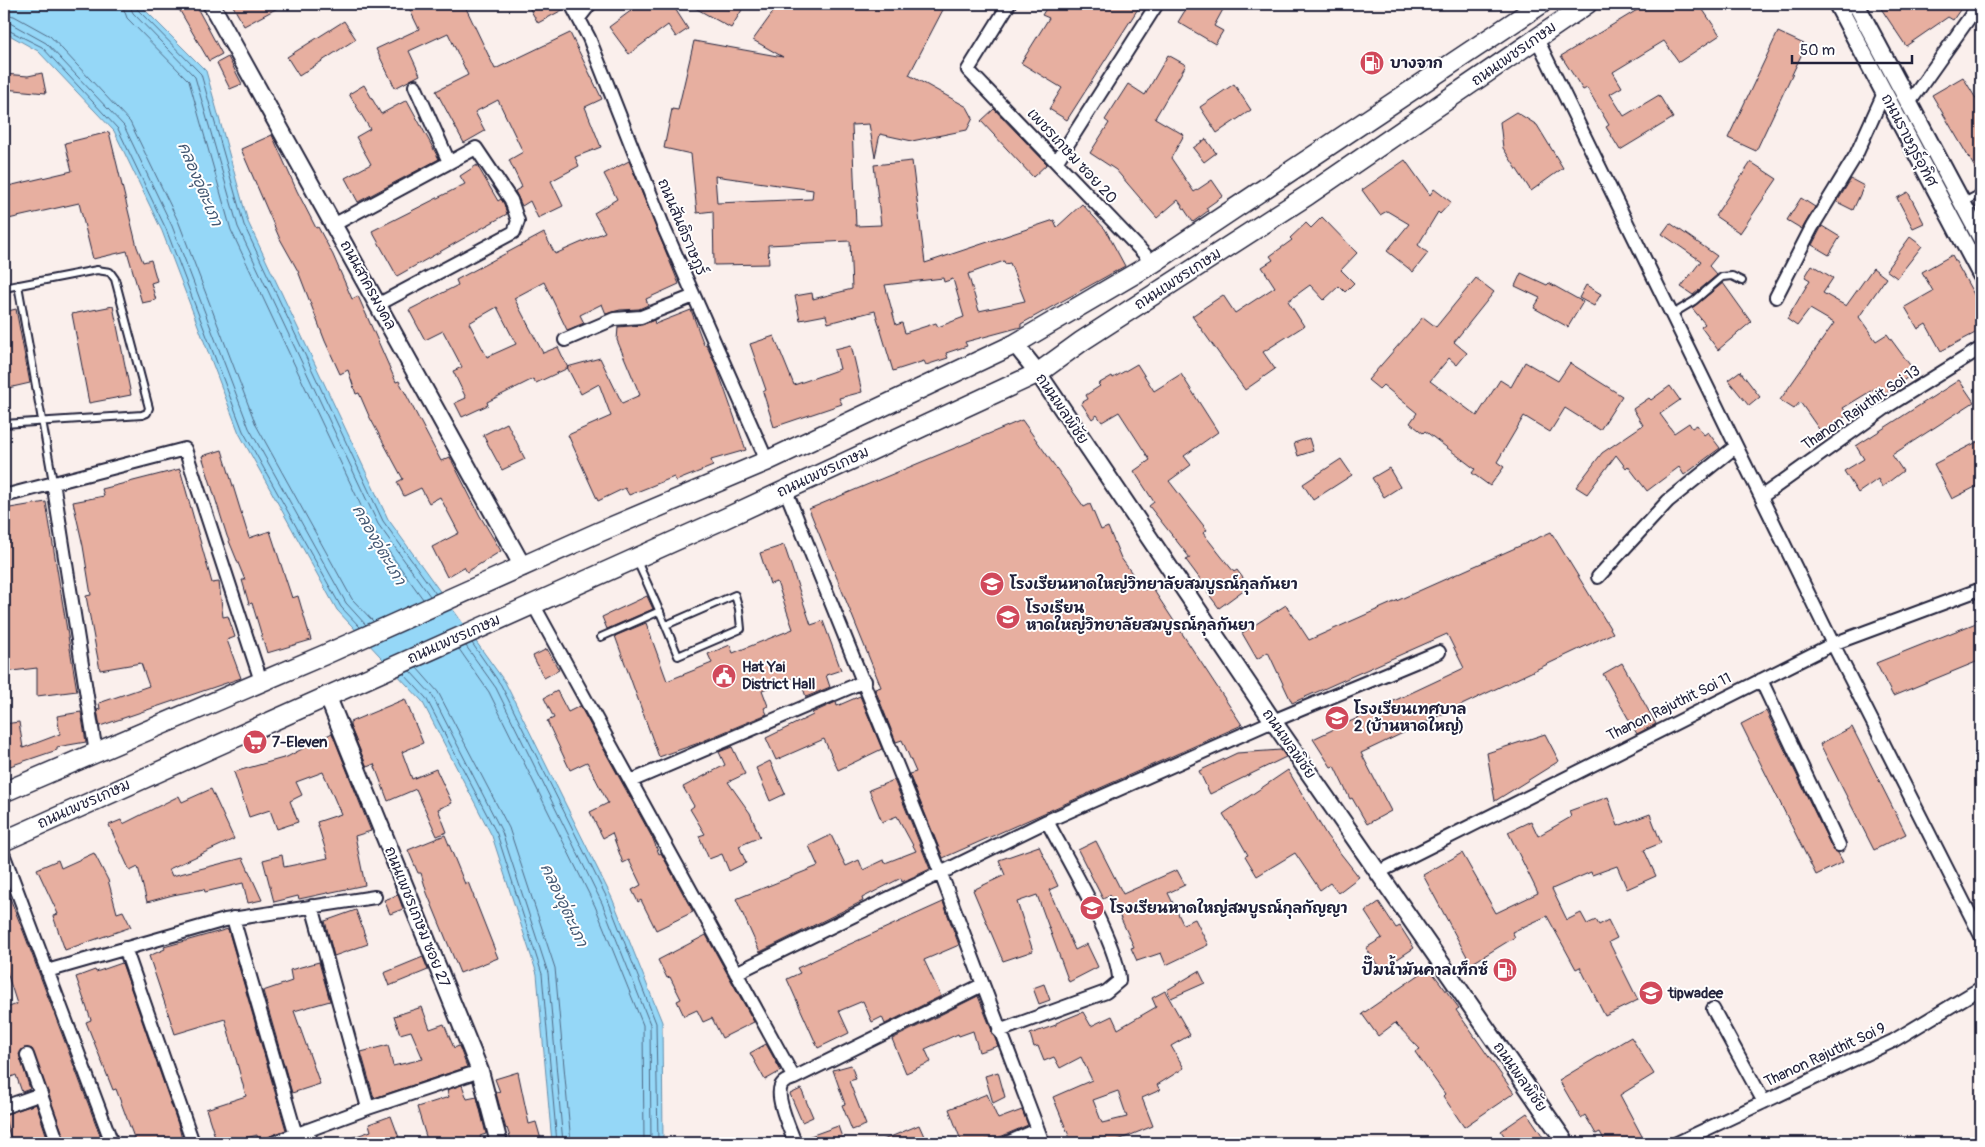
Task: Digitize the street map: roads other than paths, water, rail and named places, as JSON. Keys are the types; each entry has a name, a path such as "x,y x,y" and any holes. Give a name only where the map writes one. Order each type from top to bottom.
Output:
{"main road":[{"name":"ถนนเพชรเกษม","path":"4,792 96,754 324,655 481,584 767,461 1015,344 1153,263 1541,4"},
{"name":"ถนนเพชรเกษม","path":"4,840 636,558 1038,373 1082,341 1308,195 1587,4"}],"street":[{"name":"ถนนสาครมงคล","path":"211,4 335,224 523,567"},
{"name":"ถนนสันติราษฎร์","path":"571,4 589,38 664,228 767,461"},
{"path":"579,18 590,4"},
{"name":"เพชรเกษม ซอย 20","path":"1009,4 968,70 1153,263"},
{"path":"1057,161 1157,4"},
{"name":"ถนนราษฏร์อุทิศ","path":"1837,4 1981,275"},
{"path":"1856,4 1981,238"},
{"path":"1909,103 1979,4"},
{"path":"1536,39 1832,644 1981,936"},
{"path":"416,86 449,162"},
{"path":"1776,296 1812,227 1856,155 1884,93"},
{"path":"335,224 476,148 511,200 518,221 514,232 379,304"},
{"path":"565,340 614,319 641,317 694,296"},
{"name":"ถนนพลพิชัย","path":"1015,344 1038,373 1273,721 1566,1143"},
{"name":"Thanon Rajuthit Soi 13","path":"1761,497 1888,406 1981,348"},
{"path":"1598,577 1668,501 1735,447"},
{"path":"4,496 185,449 261,681"},
{"path":"53,482 96,754"},
{"path":"785,489 865,681 941,874 1043,1143"},
{"name":"Thanon Rajuthit Soi 11","path":"1379,872 1832,644 1981,589"},
{"path":"534,604 794,1078"},
{"path":"736,973 1047,821 1273,721 1439,652"},
{"path":"1761,680 1839,845"},
{"path":"631,781 865,681"},
{"name":"ถนนเพชรเกษม ซอย 27","path":"334,692 480,1071 499,1143"},
{"path":"1000,1032 1106,992 1119,981 1119,969 1092,908 1047,821"},
{"path":"4,856 112,1143"},
{"path":"47,971 233,918 375,897"},
{"path":"312,906 368,1108"},
{"path":"233,918 302,1132 312,1143"},
{"path":"125,948 193,1143"},
{"path":"795,1143 780,1096 780,1087 785,1081 982,985"},
{"name":"Thanon Rajuthit Soi 9","path":"1678,1143 1893,1041 1981,988"},
{"path":"1713,1009 1764,1102"},
{"path":"27,1055 58,1143"},
{"path":"273,1143 368,1108 480,1071"},
{"path":"4,1107 40,1094"},
{"path":"1007,1143 1037,1130"}],"lane":[{"path":"1962,202 1981,193"},
{"path":"4,288 97,270 110,272 115,279 149,408 147,413 142,415 61,422 43,420 4,424"},
{"path":"1670,316 1694,301 1722,277 1732,276 1742,282"},
{"path":"18,285 53,482"},
{"path":"636,558 660,610 678,656 741,629 739,609 735,595 666,625"},
{"path":"601,638 660,610"}],"water":[{"name":"คลองอุ่ตะเภา","path":"4,4 139,4 206,71 248,222 388,519 505,682 612,898 662,1022 663,1143 552,1143 537,974 492,836 422,701 337,610 239,433 162,231 114,131 38,51 4,32"}],"place":[{"name":"บางจาก","path":"1372,63"},
{"name":"โรงเรียนหาดใหญ่วิทยาลัยสมบูรณ์กุลกันยา","path":"992,584"},
{"name":"โรงเรียน หาดใหญ่วิทยาลัยสมบูรณ์กุลกันยา","path":"1008,617"},
{"name":"Hat Yai District Hall","path":"724,676"},
{"name":"โรงเรียนเทศบาล 2 (บ้านหาดใหญ่)","path":"1337,718"},
{"name":"7-Eleven","path":"255,742"},
{"name":"โรงเรียนหาดใหญ่สมบูรณ์กุลกัญญา","path":"1092,908"},
{"name":"ปั๊มน้ำมันคาลเท็กซ์","path":"1505,970"},
{"name":"tipwadee","path":"1651,993"}]}
